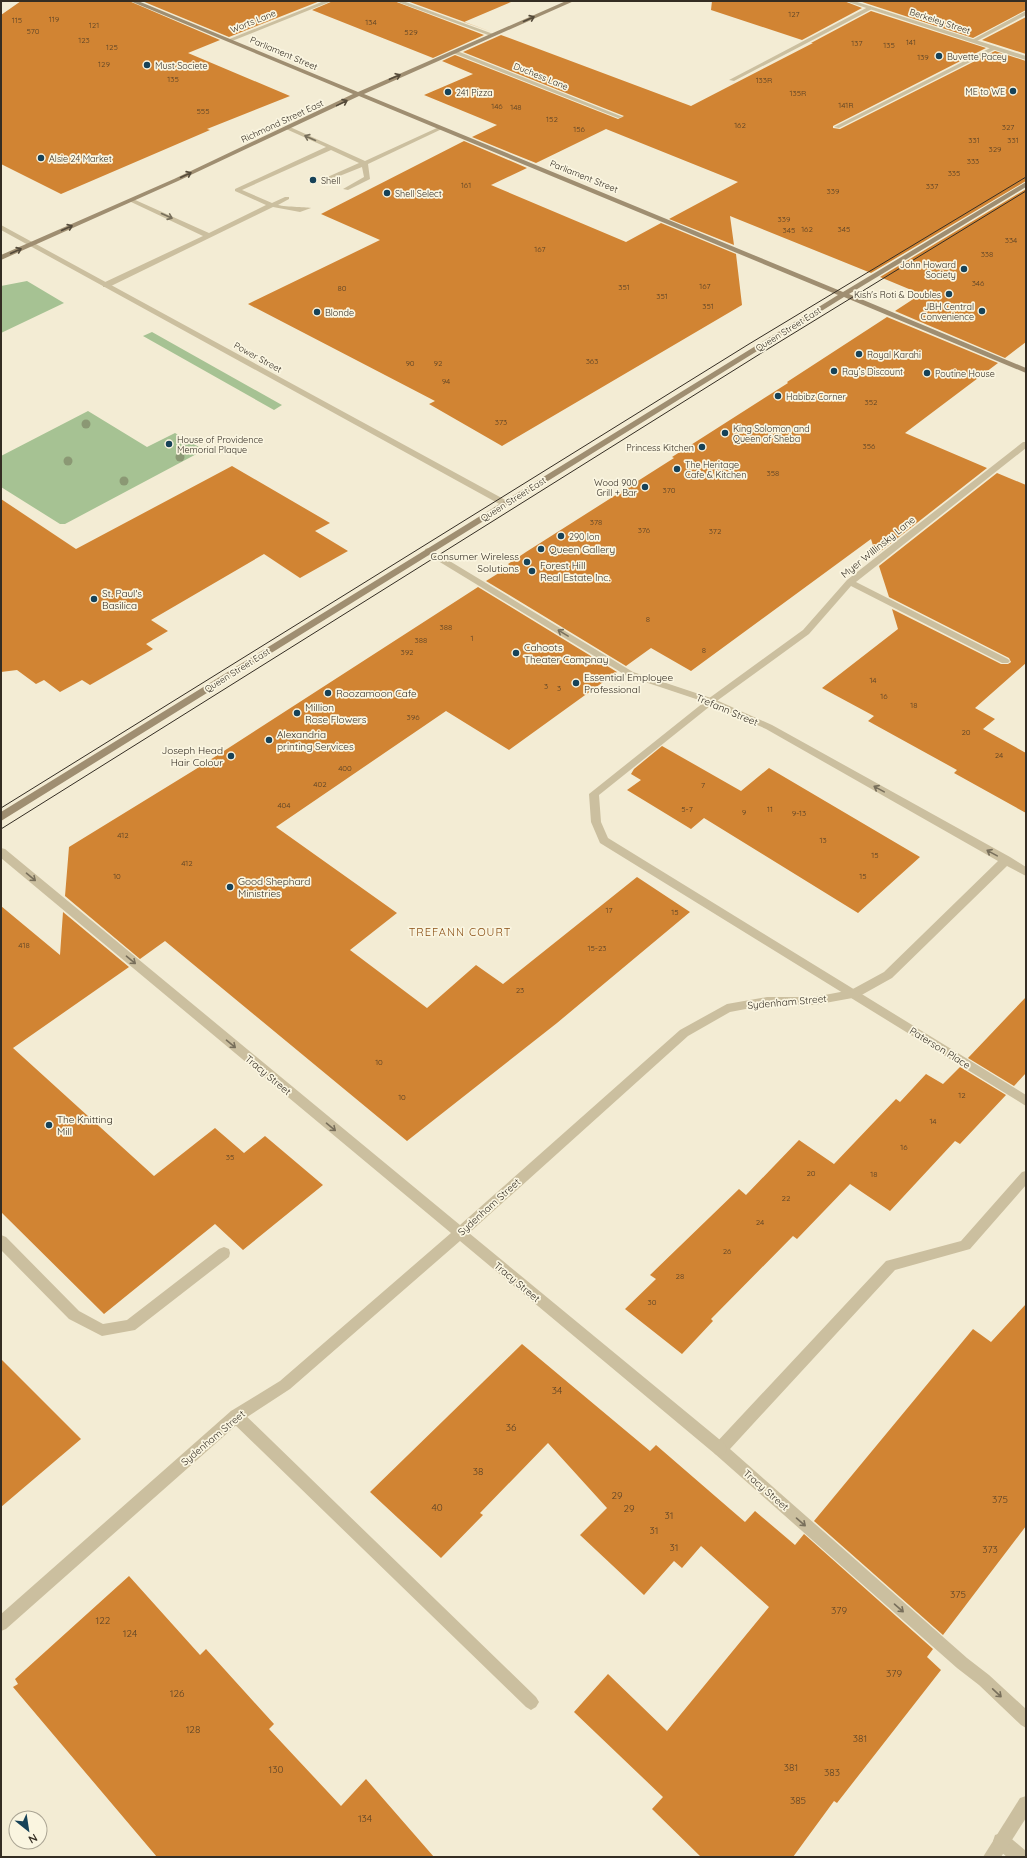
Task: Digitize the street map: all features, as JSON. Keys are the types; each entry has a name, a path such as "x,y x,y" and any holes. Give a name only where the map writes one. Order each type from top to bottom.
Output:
{"main road":[{"name":"Parliament Street","path":"134,1 844,294 1026,371"},
{"name":"Richmond Street East","path":"1,258 132,200 360,94 571,1"},
{"name":"Queen Street East","path":"1,817 844,294 1026,184"}],"street":[{"name":"Worts Lane","path":"230,40 329,1"},
{"path":"398,1 493,35"},
{"name":"Berkeley Street","path":"848,1 1026,58"},
{"path":"732,80 870,8"},
{"path":"973,41 1026,13"},
{"path":"838,127 994,48"},
{"name":"Duchess Lane","path":"455,52 620,117"},
{"path":"288,128 365,162"},
{"path":"325,180 441,128"},
{"path":"308,208 302,210 271,206 236,190 332,147"},
{"path":"346,190 368,178 365,162"},
{"path":"106,285 287,198"},
{"path":"132,200 210,236"},
{"name":"Power Street","path":"1,227 506,504"},
{"name":"Myer Willinsky Lane","path":"854,994 604,840 596,822 594,794 711,701 806,632 850,582 1026,444"},
{"name":"Trefann Street","path":"428,551 630,674 711,701 769,727 1026,872"},
{"path":"850,582 1005,661"},
{"name":"Tracy Street","path":"1,852 720,1449 962,1663 984,1680 1026,1720"},
{"name":"Sydenham Street","path":"1,1624 236,1416 285,1385 460,1234 684,1033 727,1008 766,1001 814,1001 854,994 888,975 1006,860"},
{"name":"Paterson Place","path":"854,994 1026,1101"},
{"path":"720,1449 891,1265 965,1245 1026,1176"},
{"path":"1,1241 74,1315 102,1330 130,1326 224,1253"},
{"path":"236,1416 531,1702"},
{"path":"990,1857 1026,1804"},
{"path":"1001,1841 1020,1857"}],"green space":[{"path":"27,281 64,303 1,333 1,286"},
{"path":"152,332 282,405 274,410 143,336"},
{"path":"88,411 147,447 175,433 204,450 65,524 60,524 1,487 1,456"}],"building":[{"path":"21,1 129,1 220,40 188,53 290,96 207,129 210,130 61,194 1,164 1,15"},
{"path":"142,1 320,1 229,37"},
{"path":"333,1 394,1 484,35 433,58 312,10"},
{"path":"407,1 510,1 511,2 464,22"},
{"path":"712,1 844,1 862,8 802,40 711,10"},
{"path":"859,1 1026,1 1026,10 973,38"},
{"path":"871,11 986,48 833,126 833,128 840,129 995,51 1026,61 1026,181 871,273 730,216 734,245 669,219 738,182 606,129 536,163 472,137 497,125 424,95 473,74 442,61 455,55 618,119 624,116 463,52 501,35 691,106 813,43 811,43"},
{"path":"1026,17 1026,54 982,40"},
{"path":"464,141 527,168 491,185 626,242 661,223 736,254 742,305 502,446 429,404 435,401 248,304 380,240 321,214"},
{"path":"1026,189 1026,342 1005,358 895,311 921,294 880,277"},
{"path":"887,317 998,363 905,433 987,468 876,555 871,539 691,671 651,648 626,666 486,581 510,566 508,564 526,552 674,458 672,457 788,383 787,382"},
{"name":"St. Paul's Basilica","path":"232,466 330,523 315,531 348,551 300,578 264,554 151,620 168,631 146,644 153,649 90,685 82,680 60,692 44,680 36,684 17,670 1,672 1,499 76,549"},
{"path":"997,473 1026,485 1026,663 975,708 995,719 983,729 1026,753 1026,813 954,773 957,770 868,721 874,716 822,688 898,629 892,609 1001,664 1008,664 1011,662 1009,658 889,597 879,566"},
{"path":"478,587 617,672 509,750 446,711 276,827 397,913 350,950 427,1008 476,965 503,984 637,877 690,912 557,1023 407,1141 165,941 140,959 65,896 69,847 196,769"},
{"path":"662,746 741,791 769,768 920,857 858,913 704,818 691,829 627,790 641,780 631,774 634,769"},
{"path":"1,906 60,955 63,912 129,967 13,1048 154,1176 215,1128 244,1153 265,1136 323,1185 243,1250 215,1224 104,1314 1,1212"},
{"path":"1026,997 1026,1073 1014,1086 968,1058"},
{"path":"960,1067 1006,1095 960,1144 955,1141 890,1211 850,1184 797,1239 793,1236 711,1319 713,1321 682,1354 625,1309 656,1279 650,1275 739,1189 746,1195 799,1140 834,1164 896,1099 900,1102 926,1074 943,1084"},
{"path":"1026,1304 1026,1526 943,1635 814,1521 973,1329 991,1342"},
{"path":"522,1344 650,1451 656,1445 745,1522 755,1511 795,1545 804,1534 933,1649 927,1657 941,1670 837,1803 834,1801 793,1857 701,1857 652,1809 663,1797 574,1712 608,1674 667,1731 769,1607 701,1546 682,1568 674,1561 644,1595 580,1535 607,1508 548,1443 480,1513 483,1515 441,1558 370,1492"},
{"path":"1,1359 81,1439 1,1507"},
{"path":"129,1576 200,1655 206,1649 274,1724 269,1729 341,1806 366,1779 434,1857 157,1857 13,1687 18,1684 15,1679"}],"tram line":[{"path":"1,808 749,344 1026,177"},
{"path":"1,829 763,352 1026,191"}],"place":[{"name":"Buvette Pacey","path":"939,56"},
{"name":"Must Societe","path":"147,65"},
{"name":"ME to WE","path":"1013,91"},
{"name":"241 Pizza","path":"448,92"},
{"name":"Alsie 24 Market","path":"41,158"},
{"name":"Shell","path":"313,180"},
{"name":"Shell Select","path":"387,193"},
{"name":"John Howard Society","path":"964,269"},
{"name":"Kish's Roti & Doubles","path":"949,294"},
{"name":"JBH Central Convenience","path":"982,311"},
{"name":"Blonde","path":"317,312"},
{"name":"Royal Karahi","path":"859,354"},
{"name":"Ray’s Discount","path":"834,371"},
{"name":"Poutine House","path":"927,373"},
{"name":"Habibz Corner","path":"778,396"},
{"name":"King Solomon and Queen of Sheba","path":"725,433"},
{"name":"House of Providence Memorial Plaque","path":"169,444"},
{"name":"Princess Kitchen","path":"702,447"},
{"name":"The Heritage Cafe & Kitchen","path":"677,469"},
{"name":"Wood 900 Grill + Bar","path":"645,487"},
{"name":"290 Ion","path":"561,536"},
{"name":"Queen Gallery","path":"541,549"},
{"name":"Consumer Wireless Solutions","path":"527,562"},
{"name":"Forest Hill Real Estate Inc.","path":"532,571"},
{"name":"St. Paul's Basilica","path":"94,599"},
{"name":"Cahoots Theater Compnay","path":"516,653"},
{"name":"Essential Employee Professional","path":"576,683"},
{"name":"Roozamoon Cafe","path":"328,693"},
{"name":"Million Rose Flowers","path":"297,713"},
{"name":"Alexandria printing Services","path":"269,740"},
{"name":"Joseph Head Hair Colour","path":"231,756"},
{"name":"Good Shephard Ministries","path":"230,887"},
{"name":"The Knitting Mill","path":"49,1125"}],"district":[{"name":"TREFANN COURT","path":"460,932"}]}
